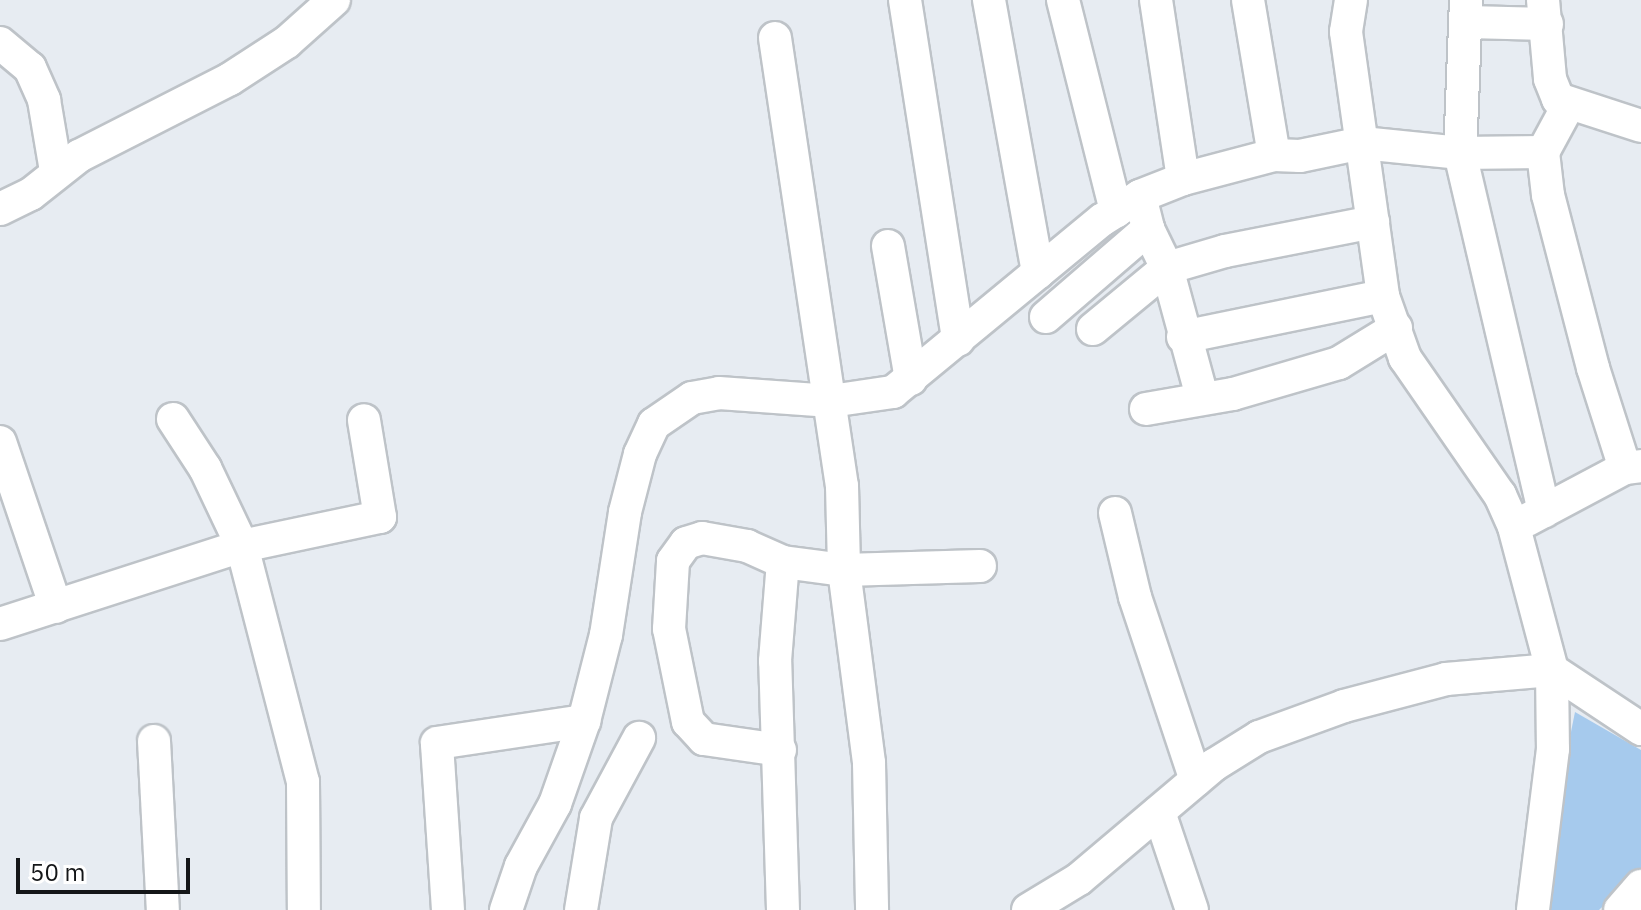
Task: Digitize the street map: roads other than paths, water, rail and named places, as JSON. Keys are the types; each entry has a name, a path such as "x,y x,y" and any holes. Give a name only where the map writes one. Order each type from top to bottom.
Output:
{"street":[{"path":"0,209 31,194 56,171 230,79 287,42 334,0"},
{"path":"905,0 958,340"},
{"path":"989,0 1038,273"},
{"path":"1063,0 1128,203 1148,229 1167,268 1183,337 1202,397"},
{"path":"1156,0 1183,179"},
{"path":"1248,0 1274,155"},
{"path":"1351,0 1346,32 1383,296 1419,382 1479,460 1514,527 1552,670 1553,749 1533,910"},
{"path":"1544,511 1460,153 1467,11 1545,12 1553,91 1569,104 1641,126"},
{"path":"775,38 842,486 844,570 869,763 872,910"},
{"path":"0,43 30,68 44,100 56,171"},
{"path":"1514,527 1633,467 1593,368 1548,195 1543,152 1569,104"},
{"path":"506,910 521,866 555,804 584,721 606,635 625,512 640,454 654,424 692,398 719,393 831,401 878,397 911,379 1128,203 1183,179 1274,155 1300,156 1362,143 1460,153 1543,152"},
{"path":"1093,329 1167,268 1225,251 1373,222"},
{"path":"1046,317 1148,229"},
{"path":"888,246 911,379"},
{"path":"1183,337 1383,296"},
{"path":"1146,409 1233,394 1339,363 1396,328"},
{"path":"173,419 205,468 242,546 303,782 304,910"},
{"path":"0,624 242,546 380,517 364,420"},
{"path":"0,442 56,607"},
{"path":"1115,513 1135,597 1196,780"},
{"path":"780,750 704,739 688,722 669,629 673,561 686,543 702,538 747,546 783,562 844,570 980,566"},
{"path":"783,562 775,661 783,910"},
{"path":"1028,910 1080,896 1159,812 1196,780 1259,737 1344,706 1446,679 1552,670 1641,729"},
{"path":"448,910 437,743 584,721"},
{"path":"581,910 596,818 639,738"},
{"path":"154,741 163,910"},
{"path":"1159,812 1192,910"},
{"path":"1620,910 1641,886"}]}
